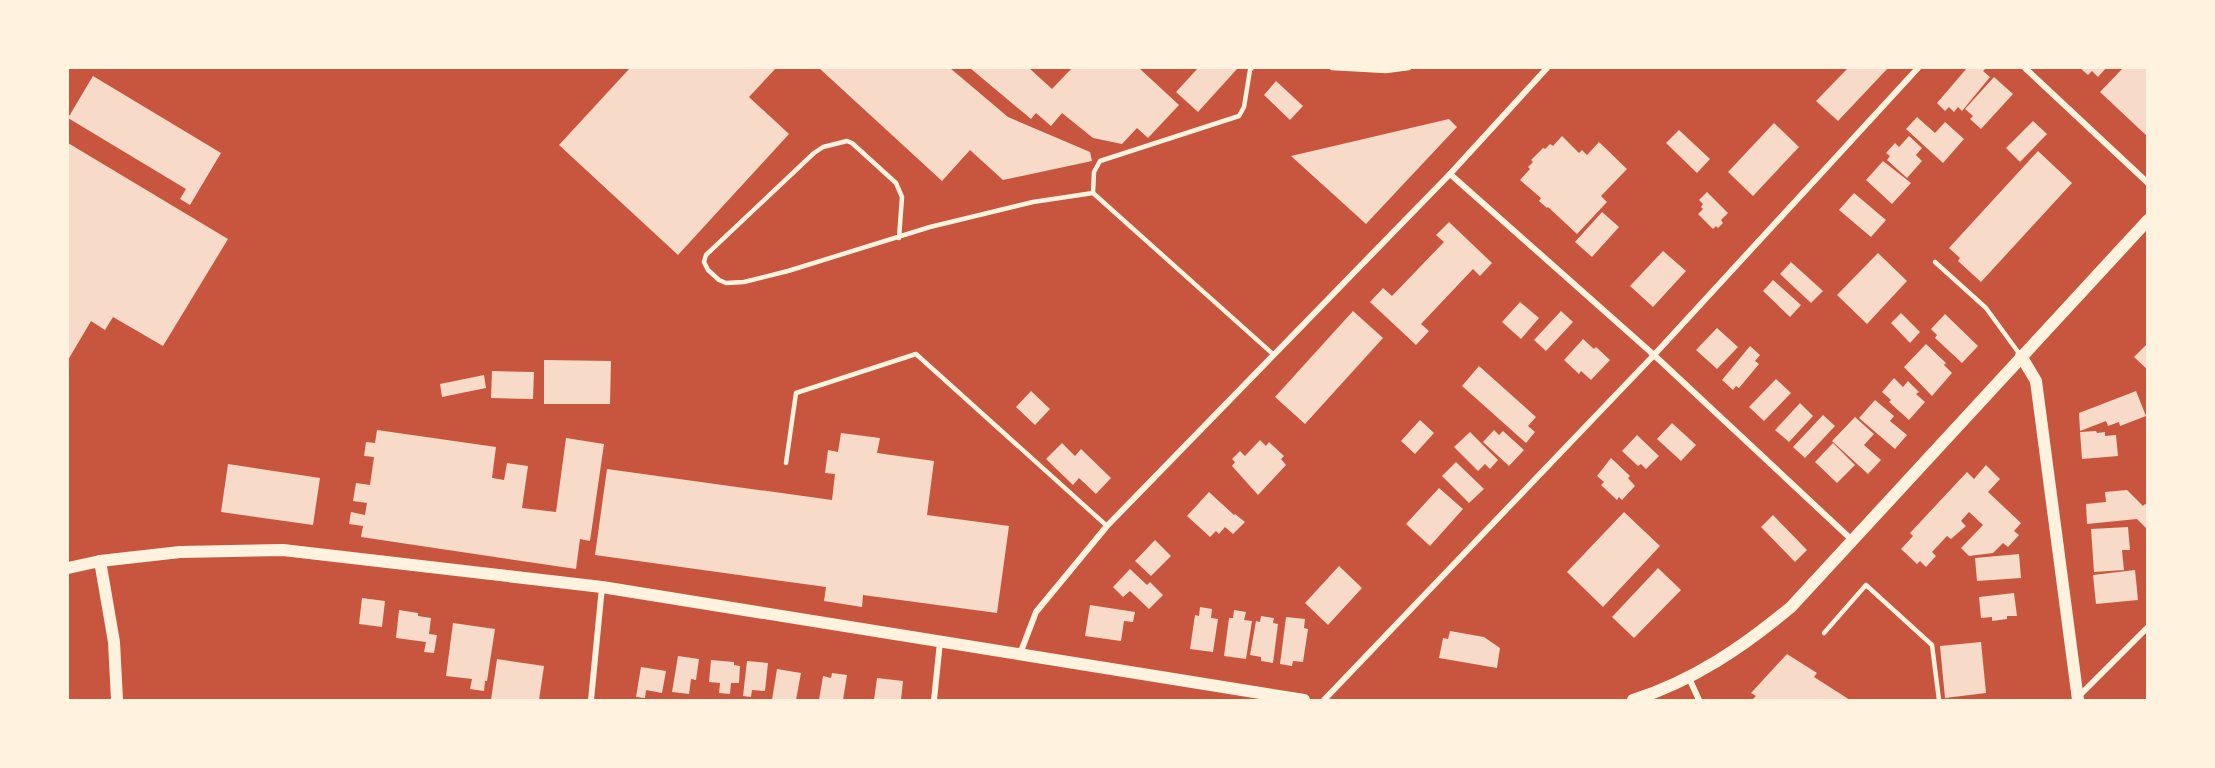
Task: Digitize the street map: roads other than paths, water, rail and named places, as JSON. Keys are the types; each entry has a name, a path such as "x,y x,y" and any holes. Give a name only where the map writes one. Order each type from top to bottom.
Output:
{"main road":[{"path":"1633,700 1689,678 1724,658 1791,607 2148,220"},
{"path":"2021,356 2036,381 2078,699"},
{"path":"68,568 100,561 180,552 283,550 602,587 1020,654 1273,698 1304,700"},
{"path":"100,561 114,642 117,700"}],"street":[{"path":"1020,654 1036,612 1107,526 1449,174 1547,68"},
{"path":"1324,700 1654,355 1918,68"},
{"path":"2025,68 2148,183"},
{"path":"1449,174 1654,355 1852,540"},
{"path":"591,700 602,587"},
{"path":"2078,699 2148,627"},
{"path":"934,700 940,642"},
{"path":"1689,678 1699,700"}],"lane":[{"path":"1093,193 1094,172 1100,161 1239,116 1245,107 1252,68"},
{"path":"1332,68 1386,71 1409,68"},
{"path":"899,238 902,197 896,183 852,143 842,141 822,147 814,153 706,255 704,262 708,270 719,280 726,283 744,282 788,271 899,238 930,227 1033,201 1093,193 1274,355"},
{"path":"1935,262 1986,308 2021,356"},
{"path":"786,463 796,393 916,354 1107,526"},
{"path":"1824,633 1866,585 1932,645 1939,700"}]}
